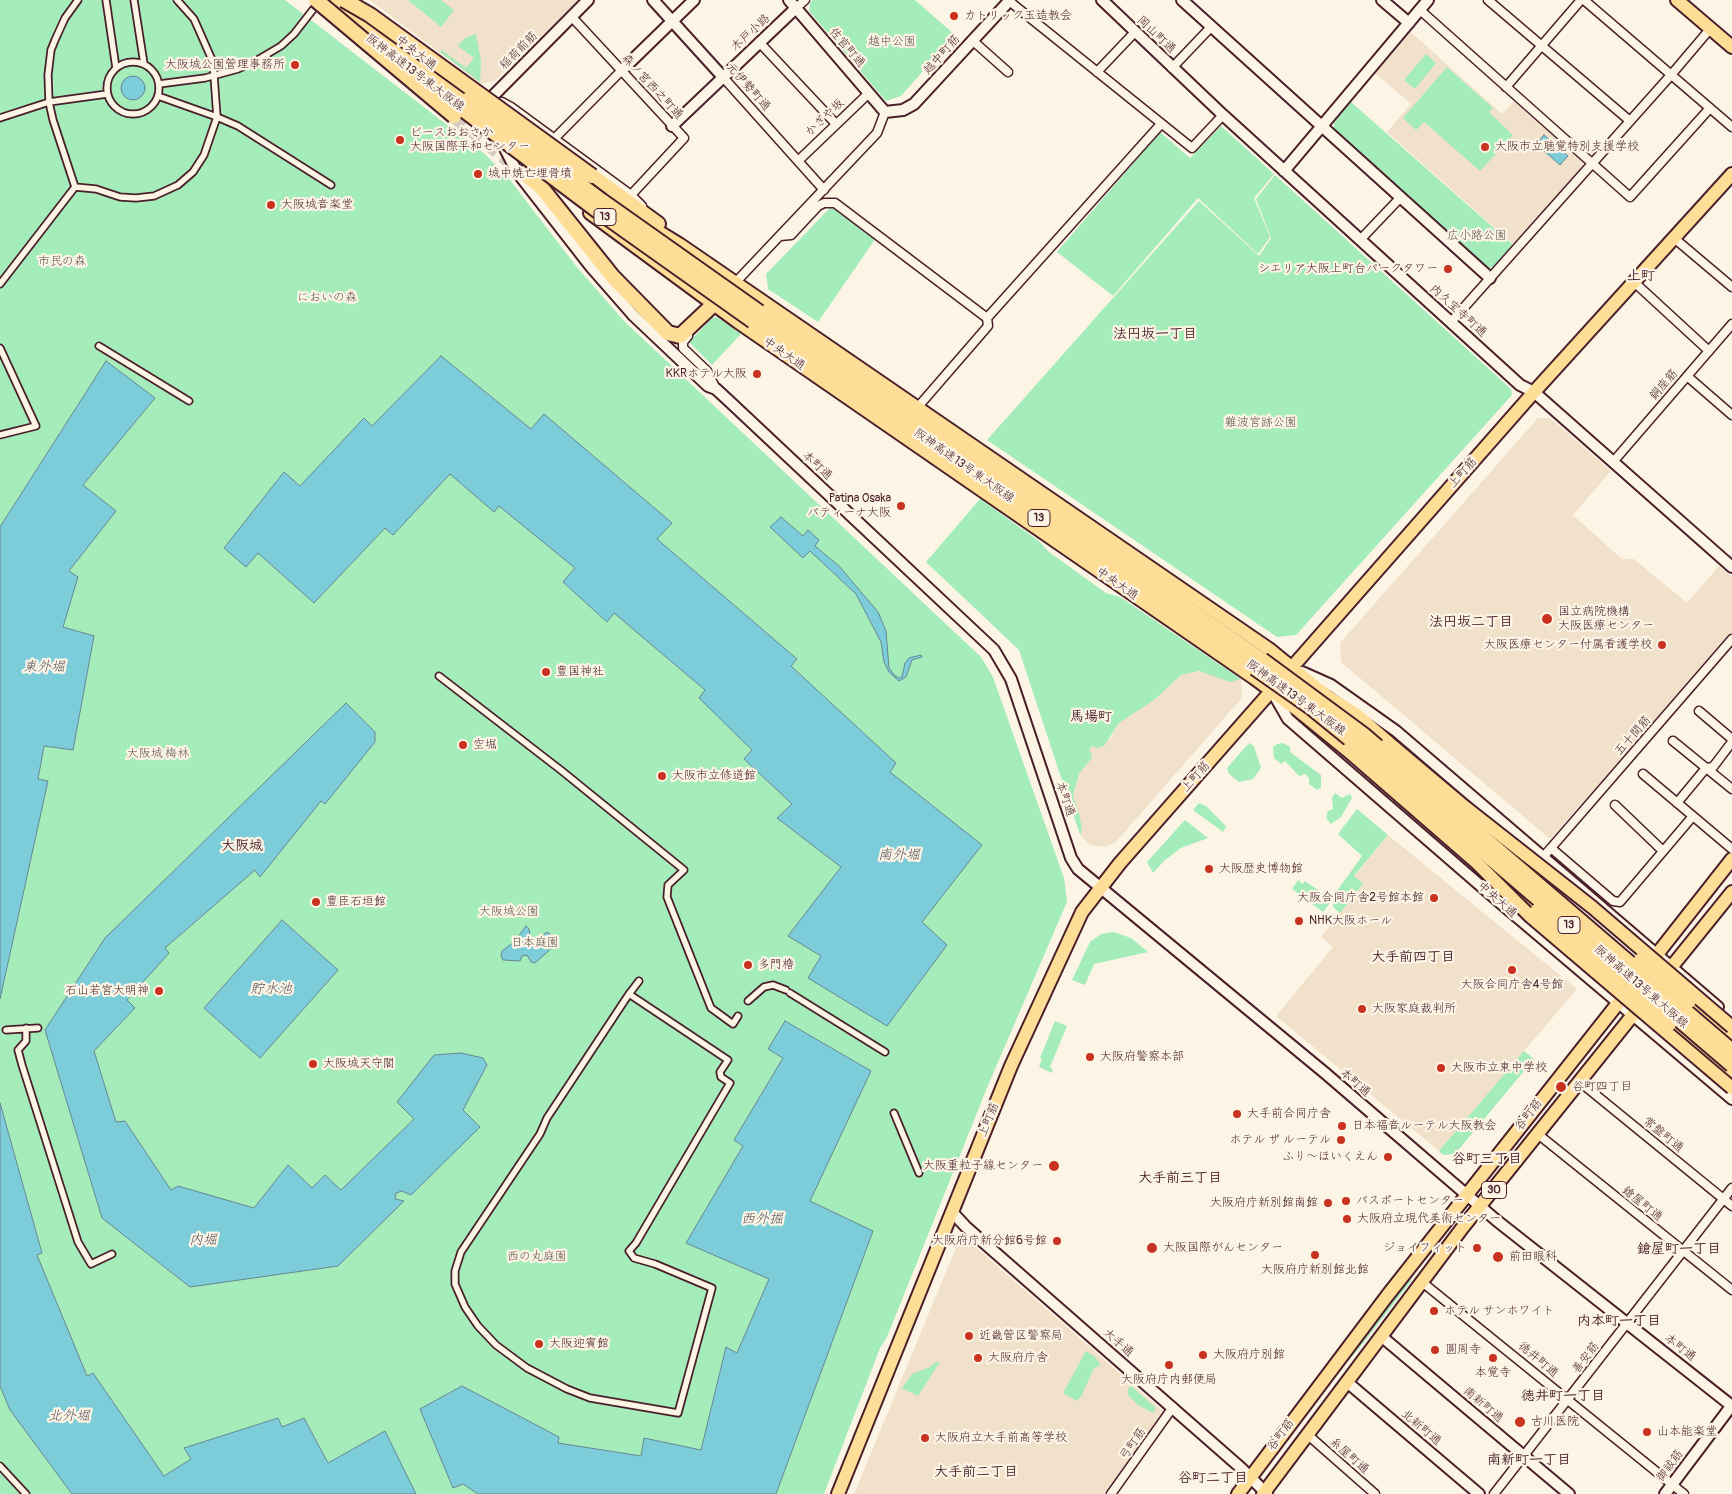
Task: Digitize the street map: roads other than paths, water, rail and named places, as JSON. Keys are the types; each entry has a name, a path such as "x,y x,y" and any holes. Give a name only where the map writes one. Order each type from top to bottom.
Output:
{"highway":[{"name":"阪神高速13号東大阪線","path":"337,0 602,201 865,392"},
{"path":"344,0 370,15 658,224"},
{"name":"阪神高速13号東大阪線","path":"314,2 598,211 865,392 1218,636 1362,748 1732,1066"},
{"path":"314,2 454,116"},
{"path":"524,173 540,188 607,270 668,333 680,336 716,303"},
{"name":"阪神高速13号東大阪線","path":"1218,636 1299,685 1365,736 1732,1051"},
{"path":"1324,694 1350,721 1385,744 1486,836 1619,941 1732,1040"},
{"path":"1477,863 1732,1076"}],"main road":[{"name":"中央大通","path":"348,0 484,105 496,119 585,186 679,244 1261,643 1324,694"},
{"path":"1677,0 1731,45"},
{"name":"中央大通","path":"314,2 505,149 716,303 746,328 1272,692 1347,750 1477,863 1531,917 1732,1088"},
{"name":"上町筋","path":"838,1494 1011,1066 1075,922 1100,888 1534,392 1732,174"},
{"path":"1385,744 1592,907 1732,1027"},
{"name":"谷町筋","path":"1238,1494 1299,1410 1466,1194 1732,859"},
{"name":"谷町筋","path":"1265,1493 1480,1206 1539,1135 1732,892"}],"street":[{"path":"75,187 59,144 49,102 48,75 51,50 59,28 78,0"},
{"path":"106,0 116,68"},
{"path":"134,0 144,64"},
{"path":"75,187 96,189 120,197 136,198 166,192 186,179 199,163 210,143 217,117 215,75 210,52 194,19 177,0"},
{"name":"稲荷前筋","path":"469,120 588,0"},
{"name":"元伊勢町通","path":"653,0 824,190"},
{"path":"554,139 694,0"},
{"name":"木戸小路","path":"672,126 759,42 793,4 805,0"},
{"name":"岡山町通","path":"1102,0 1172,68"},
{"path":"1182,0 1490,278"},
{"path":"1382,0 1409,23"},
{"path":"1284,171 1428,0"},
{"path":"1488,0 1630,122"},
{"path":"1506,87 1580,0"},
{"path":"1584,0 1732,127"},
{"path":"1010,1 1192,148 1223,115"},
{"name":"越中町筋","path":"885,112 903,110 914,104 1010,1"},
{"path":"158,84 215,75 238,69 281,46 294,34 314,2"},
{"name":"佐官町通","path":"793,4 885,112"},
{"path":"1420,10 1630,197 1710,108"},
{"name":"森ノ宮西之町通","path":"571,16 684,138 631,195"},
{"path":"1172,68 1211,27"},
{"path":"1451,322 1630,122 1710,28"},
{"path":"1096,72 1135,32"},
{"path":"972,40 1008,72"},
{"path":"759,42 836,124"},
{"path":"129,62 144,64 153,72 158,84 158,96 146,111 130,114 115,108 107,94 108,79 116,68 129,62"},
{"name":"内久宝寺町通","path":"1172,68 1520,385 1534,392 1732,567"},
{"name":"かぎや坂","path":"798,161 869,93"},
{"path":"0,118 49,102 107,94"},
{"path":"158,96 217,117 260,140 331,185"},
{"name":"中央大通","path":"484,105 502,102 554,139 631,195 679,244"},
{"name":"本町通","path":"484,105 517,172 596,274 644,326 708,386 716,389 994,650 1011,679 1071,858 1078,869 1325,1073 1480,1206 1732,1406"},
{"path":"716,389 707,371 685,350 682,344 716,303 877,133 885,112"},
{"path":"987,318 1161,124"},
{"path":"0,284 75,187"},
{"path":"1360,240 1400,198"},
{"path":"780,236 791,235 818,206 824,203 835,203 987,318 988,326 917,408"},
{"path":"1674,238 1732,287"},
{"path":"1634,282 1709,351"},
{"name":"銅座筋","path":"1613,462 1732,324"},
{"path":"99,346 189,402"},
{"path":"0,348 36,426 0,434"},
{"path":"1687,376 1732,415"},
{"name":"五十間筋","path":"1544,856 1732,639"},
{"name":"中央大通","path":"1293,668 1331,685 1366,709 1544,856 1732,1019"},
{"path":"439,676 562,771 684,870 668,885 666,897 711,1008 732,1024 738,1016"},
{"name":"中央大通","path":"1272,692 1288,719 1618,1003 1732,1098"},
{"path":"1678,804 1706,768 1713,766 1732,740 1699,711"},
{"path":"1673,741 1732,789"},
{"path":"1643,774 1732,849"},
{"path":"1615,805 1663,851"},
{"path":"1551,848 1616,903 1621,900 1693,816"},
{"path":"629,994 728,1060 720,1072 721,1077 730,1083 636,1243 629,1251 634,1258 655,1264 712,1288 678,1414 590,1398 567,1389 527,1368 496,1345 478,1326 465,1307 455,1284 455,1270 461,1252 540,1134 547,1118 629,994 639,981"},
{"path":"748,1001 764,987 773,985 788,992 884,1052"},
{"path":"26,1028 26,1041 18,1050 78,1242 92,1264 112,1254"},
{"path":"6,1030 38,1028"},
{"name":"常盤町通","path":"1580,1082 1732,1206"},
{"path":"894,1113 919,1173"},
{"name":"鎗屋町通","path":"1539,1135 1732,1290"},
{"name":"善安筋","path":"1494,1494 1732,1188"},
{"name":"大手通","path":"952,1212 966,1227 1173,1407 1265,1493"},
{"name":"徳井町通","path":"1422,1282 1684,1494"},
{"name":"南新町通","path":"1381,1336 1569,1494"},
{"name":"北新町通","path":"1347,1382 1479,1494"},
{"name":"御祓筋","path":"1665,1494 1732,1406"},
{"name":"弓町筋","path":"1111,1494 1173,1407"},
{"name":"糸屋町通","path":"1308,1435 1375,1494"},
{"path":"0,1466 26,1494"}],"water":[{"path":"133,76 142,79 145,88 142,97 133,100 124,97 121,88 124,79"},
{"path":"1544,135 1568,156 1560,165 1536,144"},
{"name":"南外堀","path":"441,356 531,429 544,414 672,523 657,539 797,659 791,666 896,763 890,772 982,845 922,922 947,945 887,1026 808,978 821,956 788,936 841,867 777,818 792,804 744,759 752,750 699,698 705,690 614,613 607,622 563,582 575,568 499,506 494,512 450,474 393,535 385,528 314,603 258,553 246,567 224,548 284,472 300,486 364,418 372,426"},
{"name":"東外堀","path":"106,361 155,398 83,485 116,511 69,571 78,577 63,627 94,636 73,750 44,746 38,779 48,781 0,999 0,527"},
{"path":"781,517 803,536 808,530 819,540 815,546 839,566 878,612 886,631 889,668 895,676 902,677 905,663 909,658 921,655 922,657 912,660 906,677 899,681 889,672 884,662 881,642 856,594 810,551 803,558 770,527"},
{"name":"内堀","path":"346,703 375,732 375,742 325,804 321,801 260,877 255,870 165,948 169,953 127,1000 135,1008 94,1051 116,1122 125,1121 171,1190 178,1186 254,1208 288,1165 312,1188 325,1175 341,1190 414,1119 397,1102 434,1055 461,1053 483,1058 487,1065 463,1110 480,1127 411,1195 402,1191 396,1193 395,1199 404,1201 338,1266 190,1287 102,1218 45,1030 105,938"},
{"name":"貯水池","path":"282,920 338,970 260,1058 204,1008"},
{"path":"526,926 529,929 531,942 539,943 544,934 548,932 555,941 553,947 535,963 531,962 527,955 522,956 520,961 503,960 501,956 502,951 514,942"},
{"name":"西外掘","path":"785,1021 871,1071 810,1201 873,1231 776,1494 478,1494 463,1484 453,1488 420,1409 462,1386 559,1437 558,1443 641,1456 644,1438 701,1450 726,1347 737,1353 769,1279 686,1243 743,1146 734,1140 783,1058 768,1049"},
{"name":"北外堀","path":"0,1103 42,1253 37,1255 87,1376 93,1373 164,1476 191,1459 184,1448 278,1418 282,1427 304,1418 328,1463 385,1431 416,1494 72,1494 10,1410 0,1386"}],"tunnel":[{"path":"454,116 518,168"}],"place":[{"name":"カトリック玉造教会","path":"954,16"},
{"name":"大阪城公園管理事務所","path":"295,65"},
{"name":"ピースおおさか 大阪国際平和センター","path":"400,140"},
{"name":"大阪市立聴覚特別支援学校","path":"1485,147"},
{"name":"城中焼亡埋骨墳","path":"478,174"},
{"name":"大阪城音楽堂","path":"271,205"},
{"name":"シエリア大阪上町台パークタワー","path":"1448,269"},
{"name":"KKRホテル大阪","path":"757,374"},
{"name":"Patina Osaka パティーナ大阪","path":"901,506"},
{"name":"国立病院機構 大阪医療センター","path":"1547,619"},
{"name":"大阪医療センター付属看護学校","path":"1662,645"},
{"name":"豊国神社","path":"546,672"},
{"name":"空堀","path":"463,745"},
{"name":"大阪市立修道館","path":"662,776"},
{"name":"大阪歴史博物館","path":"1209,869"},
{"name":"大阪合同庁舎2号館本館","path":"1434,898"},
{"name":"豊臣石垣館","path":"316,902"},
{"name":"NHK大阪ホール","path":"1299,921"},
{"name":"多門櫓","path":"748,965"},
{"name":"大阪合同庁舎4号館","path":"1512,970"},
{"name":"石山若宮大明神","path":"159,991"},
{"name":"大阪家庭裁判所","path":"1362,1009"},
{"name":"大阪府警察本部","path":"1090,1057"},
{"name":"大阪城天守閣","path":"313,1064"},
{"name":"大阪市立東中学校","path":"1441,1068"},
{"name":"谷町四丁目","path":"1561,1087"},
{"name":"大手前合同庁舎","path":"1237,1114"},
{"name":"日本福音ルーテル大阪教会","path":"1342,1126"},
{"name":"ホテル ザ ルーテル","path":"1341,1140"},
{"name":"ふり〜ほいくえん","path":"1388,1157"},
{"name":"大阪重粒子線センター","path":"1054,1166"},
{"name":"パスポートセンター","path":"1346,1201"},
{"name":"大阪府庁新別館南館","path":"1328,1203"},
{"name":"大阪府立現代美術センター","path":"1347,1219"},
{"name":"大阪府庁新分館6号館","path":"1057,1241"},
{"name":"大阪国際がんセンター","path":"1152,1248"},
{"name":"ジョイフィット","path":"1477,1248"},
{"name":"大阪府庁新別館北館","path":"1315,1255"},
{"name":"前田眼科","path":"1498,1257"},
{"name":"ホテル サンホワイト","path":"1434,1311"},
{"name":"近畿管区警察局","path":"969,1336"},
{"name":"大阪迎賓館","path":"539,1344"},
{"name":"圓周寺","path":"1435,1350"},
{"name":"大阪府庁別館","path":"1203,1355"},
{"name":"大阪府庁舎","path":"978,1358"},
{"name":"本覚寺","path":"1493,1358"},
{"name":"大阪府庁内郵便局","path":"1169,1365"},
{"name":"古川医院","path":"1520,1422"},
{"name":"山本能楽堂","path":"1647,1432"},
{"name":"大阪府立大手前高等学校","path":"925,1438"}],"district":[{"name":"上町","path":"1641,276"},
{"name":"法円坂一丁目","path":"1155,334"},
{"name":"法円坂二丁目","path":"1471,622"},
{"name":"馬場町","path":"1091,717"},
{"name":"大阪城","path":"242,846"},
{"name":"大手前四丁目","path":"1413,957"},
{"name":"谷町三丁目","path":"1487,1159"},
{"name":"大手前三丁目","path":"1180,1178"},
{"name":"鎗屋町一丁目","path":"1679,1249"},
{"name":"内本町一丁目","path":"1619,1321"},
{"name":"徳井町一丁目","path":"1563,1396"},
{"name":"南新町一丁目","path":"1529,1460"},
{"name":"大手前二丁目","path":"976,1472"},
{"name":"谷町二丁目","path":"1213,1478"}],"park label":[{"name":"越中公園","path":"892,42"},
{"name":"広小路公園","path":"1477,236"},
{"name":"市民の森","path":"62,262"},
{"name":"においの森","path":"327,298"},
{"name":"難波宮跡公園","path":"1261,423"},
{"name":"大阪城 梅林","path":"158,754"},
{"name":"大阪城公園","path":"509,912"},
{"name":"日本庭園","path":"535,943"},
{"name":"西の丸庭園","path":"537,1257"}]}
